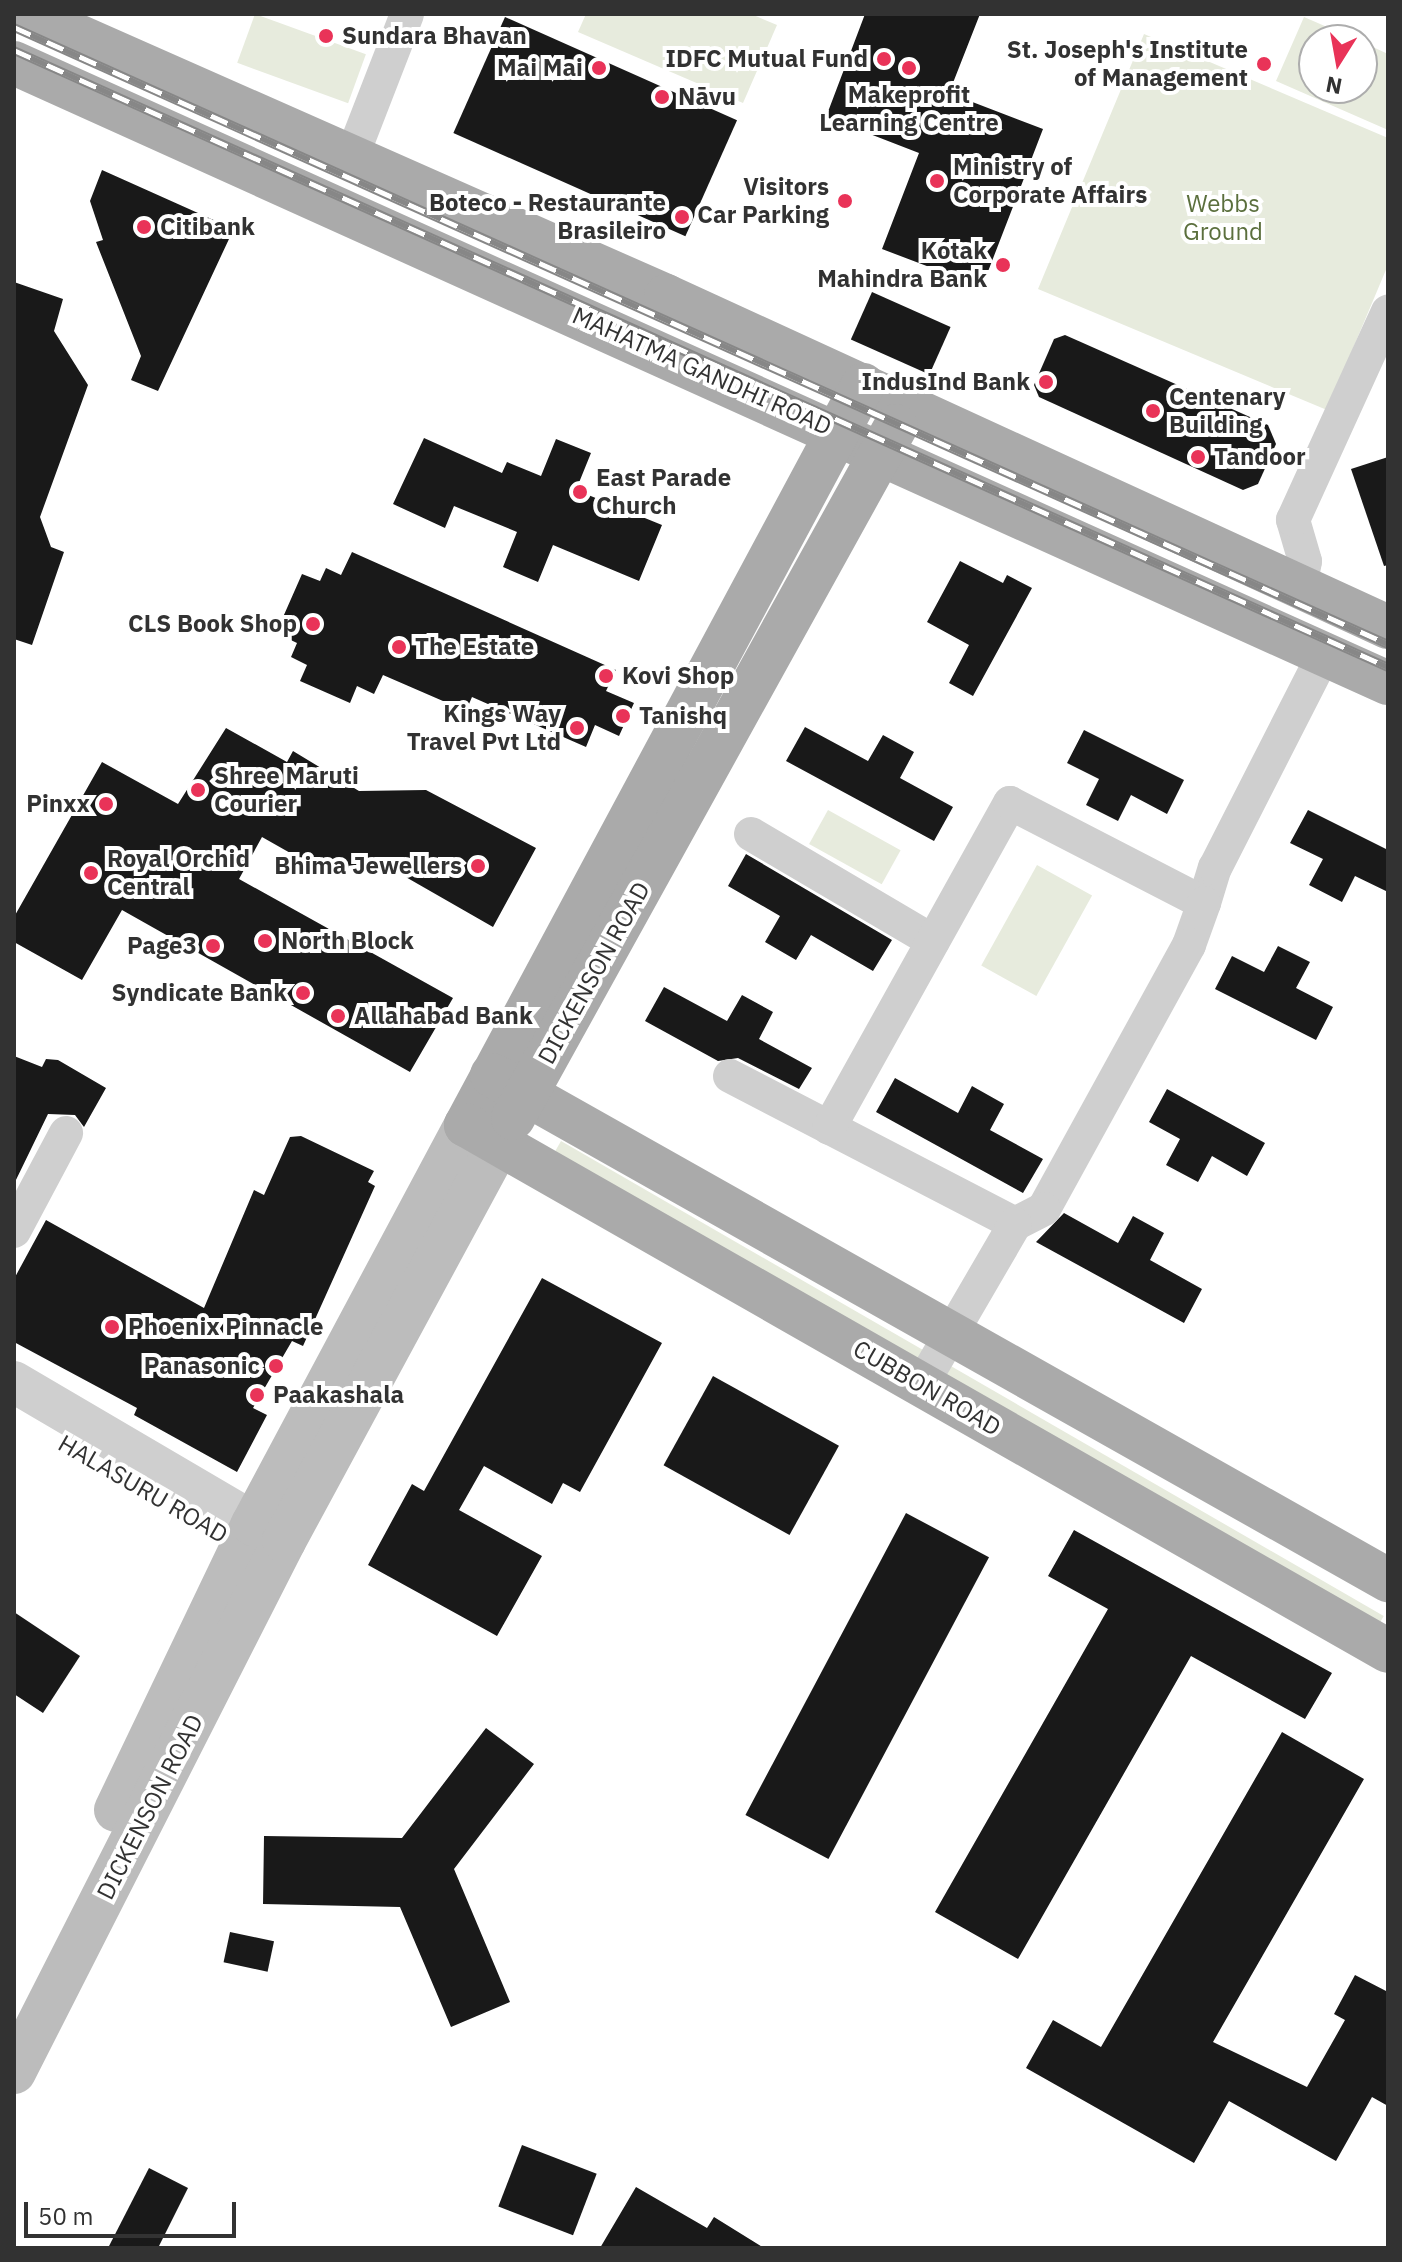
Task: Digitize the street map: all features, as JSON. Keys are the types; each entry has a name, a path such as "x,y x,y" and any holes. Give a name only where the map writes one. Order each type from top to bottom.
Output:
{"main road":[{"path":"28,14 863,385 1388,627"},
{"name":"MAHATMA GANDHI ROAD","path":"14,63 841,432 1388,683"},
{"name":"DICKENSON ROAD","path":"510,1084 863,385"},
{"name":"DICKENSON ROAD","path":"14,2020 263,1544 510,1084 883,451 906,406"},
{"path":"510,1084 956,1333 1388,1580"},
{"name":"CUBBON ROAD","path":"482,1135 1388,1651"},
{"name":"DICKENSON ROAD","path":"14,2072 263,1544"}],"street":[{"path":"352,156 407,14"},
{"path":"1300,587 1305,561 1293,520 1388,312"},
{"path":"922,1384 956,1333 1015,1224 1044,1209 1189,945 1215,868 1324,654"},
{"path":"829,1128 1010,803 1204,903"},
{"path":"751,834 933,941"},
{"path":"730,1076 1015,1224"},
{"path":"14,1231 66,1133"},
{"name":"HALASURU ROAD","path":"14,1382 263,1544"},
{"name":"HALASURU ROAD","path":"14,1415 263,1544"}],"green space":[{"path":"255,14 366,54 348,103 237,63"},
{"path":"586,14 751,14 777,25 743,103 578,32"},
{"path":"1304,17 1320,24 1301,24"},
{"path":"1298,31 1298,91 1276,81"},
{"name":"Webbs Ground","path":"1144,34 1298,100 1298,104 1308,104 1388,138 1388,265 1327,410 1038,289"},
{"path":"1378,49 1388,54 1388,130 1329,104 1378,104"},
{"path":"828,810 901,850 882,884 809,844"},
{"path":"1037,865 1092,896 1036,996 981,966"},
{"path":"561,1141 1384,1616 1378,1626 555,1151"}],"building":[{"path":"865,14 980,14 949,93 1043,129 982,287 882,249 919,153 826,117"},
{"path":"505,17 737,120 685,236 453,133"},
{"path":"102,170 227,226 223,235 229,239 158,391 131,380 141,356 96,242 103,240 90,201"},
{"path":"14,282 63,299 54,331 88,385 40,517 51,547 64,552 32,645 14,639"},
{"path":"872,292 951,327 929,374 851,340"},
{"name":"Centenary Building","path":"1065,335 1268,425 1276,444 1258,484 1243,490 1039,397 1034,385 1054,339"},
{"path":"424,438 502,473 507,462 541,476 556,439 591,453 576,490 662,525 639,581 553,545 538,582 503,567 517,532 454,506 445,528 393,504"},
{"path":"1388,457 1388,565 1384,566 1351,469"},
{"name":"The Estate","path":"352,552 616,670 606,691 634,703 619,736 595,725 586,747 472,697 466,711 383,675 374,694 357,686 350,703 300,681 307,665 291,657 297,643 276,633 302,574 320,581 326,568 341,575"},
{"path":"960,561 1003,583 1007,575 1032,588 973,696 949,683 969,645 927,622"},
{"path":"805,727 868,761 883,735 914,752 900,778 953,807 934,841 786,761"},
{"path":"226,728 287,762 293,751 359,791 426,790 536,848 493,927 390,868 322,871 262,837 239,879 453,998 410,1072 122,910 82,980 14,942 14,917 102,762 178,804"},
{"path":"1084,730 1184,780 1167,814 1131,795 1118,821 1086,805 1099,779 1067,763"},
{"path":"1308,810 1388,850 1388,892 1355,876 1342,902 1309,885 1323,859 1290,843"},
{"path":"746,854 892,940 873,971 811,935 796,960 765,942 780,916 728,886"},
{"path":"1278,946 1310,962 1296,988 1333,1007 1316,1040 1215,989 1232,956 1264,972"},
{"path":"664,987 727,1021 742,995 773,1012 759,1039 812,1068 799,1089 738,1058 718,1061 645,1021"},
{"path":"14,1056 42,1067 46,1059 58,1060 106,1088 84,1127 75,1115 48,1114 14,1184"},
{"path":"895,1078 958,1113 972,1086 1004,1104 990,1130 1043,1159 1023,1193 876,1112"},
{"path":"1167,1089 1265,1143 1247,1176 1212,1156 1198,1182 1166,1165 1180,1139 1149,1122"},
{"path":"301,1136 374,1171 368,1182 375,1186 303,1346 292,1341 253,1408 267,1415 237,1472 134,1415 137,1408 14,1342 14,1279 46,1220 204,1308 254,1190 264,1195 290,1137"},
{"path":"1064,1213 1118,1243 1133,1216 1164,1233 1150,1260 1202,1289 1184,1323 1036,1242"},
{"path":"542,1278 662,1343 580,1492 563,1483 552,1504 484,1466 459,1510 542,1556 497,1636 368,1565 412,1484 424,1491"},
{"path":"713,1376 839,1446 789,1535 664,1465"},
{"path":"906,1513 989,1557 828,1859 745,1815"},
{"path":"1074,1530 1332,1673 1305,1719 1191,1656 1018,1959 935,1912 1108,1609 1048,1576"},
{"path":"14,1612 80,1656 43,1713 14,1694"},
{"path":"486,1728 534,1764 454,1869 510,2002 451,2027 400,1907 263,1904 264,1836 402,1838"},
{"path":"1282,1732 1364,1779 1213,2042 1307,2087 1345,2020 1334,2014 1355,1975 1388,1992 1388,2106 1372,2097 1336,2161 1229,2101 1194,2163 1026,2068 1053,2020 1101,2047"},
{"path":"230,1932 274,1941 268,1972 224,1962"},
{"path":"522,2145 597,2174 573,2235 498,2207"},
{"path":"149,2168 188,2188 158,2248 108,2248"},
{"path":"636,2187 707,2228 714,2217 764,2248 600,2248"}],"railway":[{"path":"14,27 1388,644"},
{"path":"14,50 1388,667"}],"place":[{"name":"Sundara Bhavan","path":"326,36"},
{"name":"IDFC Mutual Fund","path":"884,59"},
{"name":"St. Joseph's Institute of Management","path":"1264,64"},
{"name":"Mai Mai","path":"599,68"},
{"name":"Makeprofit Learning Centre","path":"909,68"},
{"name":"Nāvu","path":"662,97"},
{"name":"Ministry of Corporate Affairs","path":"937,181"},
{"name":"Visitors Car Parking","path":"845,201"},
{"name":"Boteco - Restaurante Brasileiro","path":"682,217"},
{"name":"Citibank","path":"144,227"},
{"name":"Kotak Mahindra Bank","path":"1003,265"},
{"name":"IndusInd Bank","path":"1046,382"},
{"name":"Centenary Building","path":"1153,411"},
{"name":"Tandoor","path":"1198,457"},
{"name":"East Parade Church","path":"580,492"},
{"name":"CLS Book Shop","path":"313,624"},
{"name":"The Estate","path":"399,647"},
{"name":"Kovi Shop","path":"606,676"},
{"name":"Tanishq","path":"623,716"},
{"name":"Kings Way Travel Pvt Ltd","path":"577,728"},
{"name":"Shree Maruti Courier","path":"198,790"},
{"name":"Pinxx","path":"106,804"},
{"name":"Bhima Jewellers","path":"478,866"},
{"name":"Royal Orchid Central","path":"91,873"},
{"name":"North Block","path":"265,941"},
{"name":"Page3","path":"213,946"},
{"name":"Syndicate Bank","path":"303,993"},
{"name":"Allahabad Bank","path":"338,1016"},
{"name":"Phoenix Pinnacle","path":"112,1327"},
{"name":"Panasonic","path":"276,1366"},
{"name":"Paakashala","path":"257,1395"}]}
